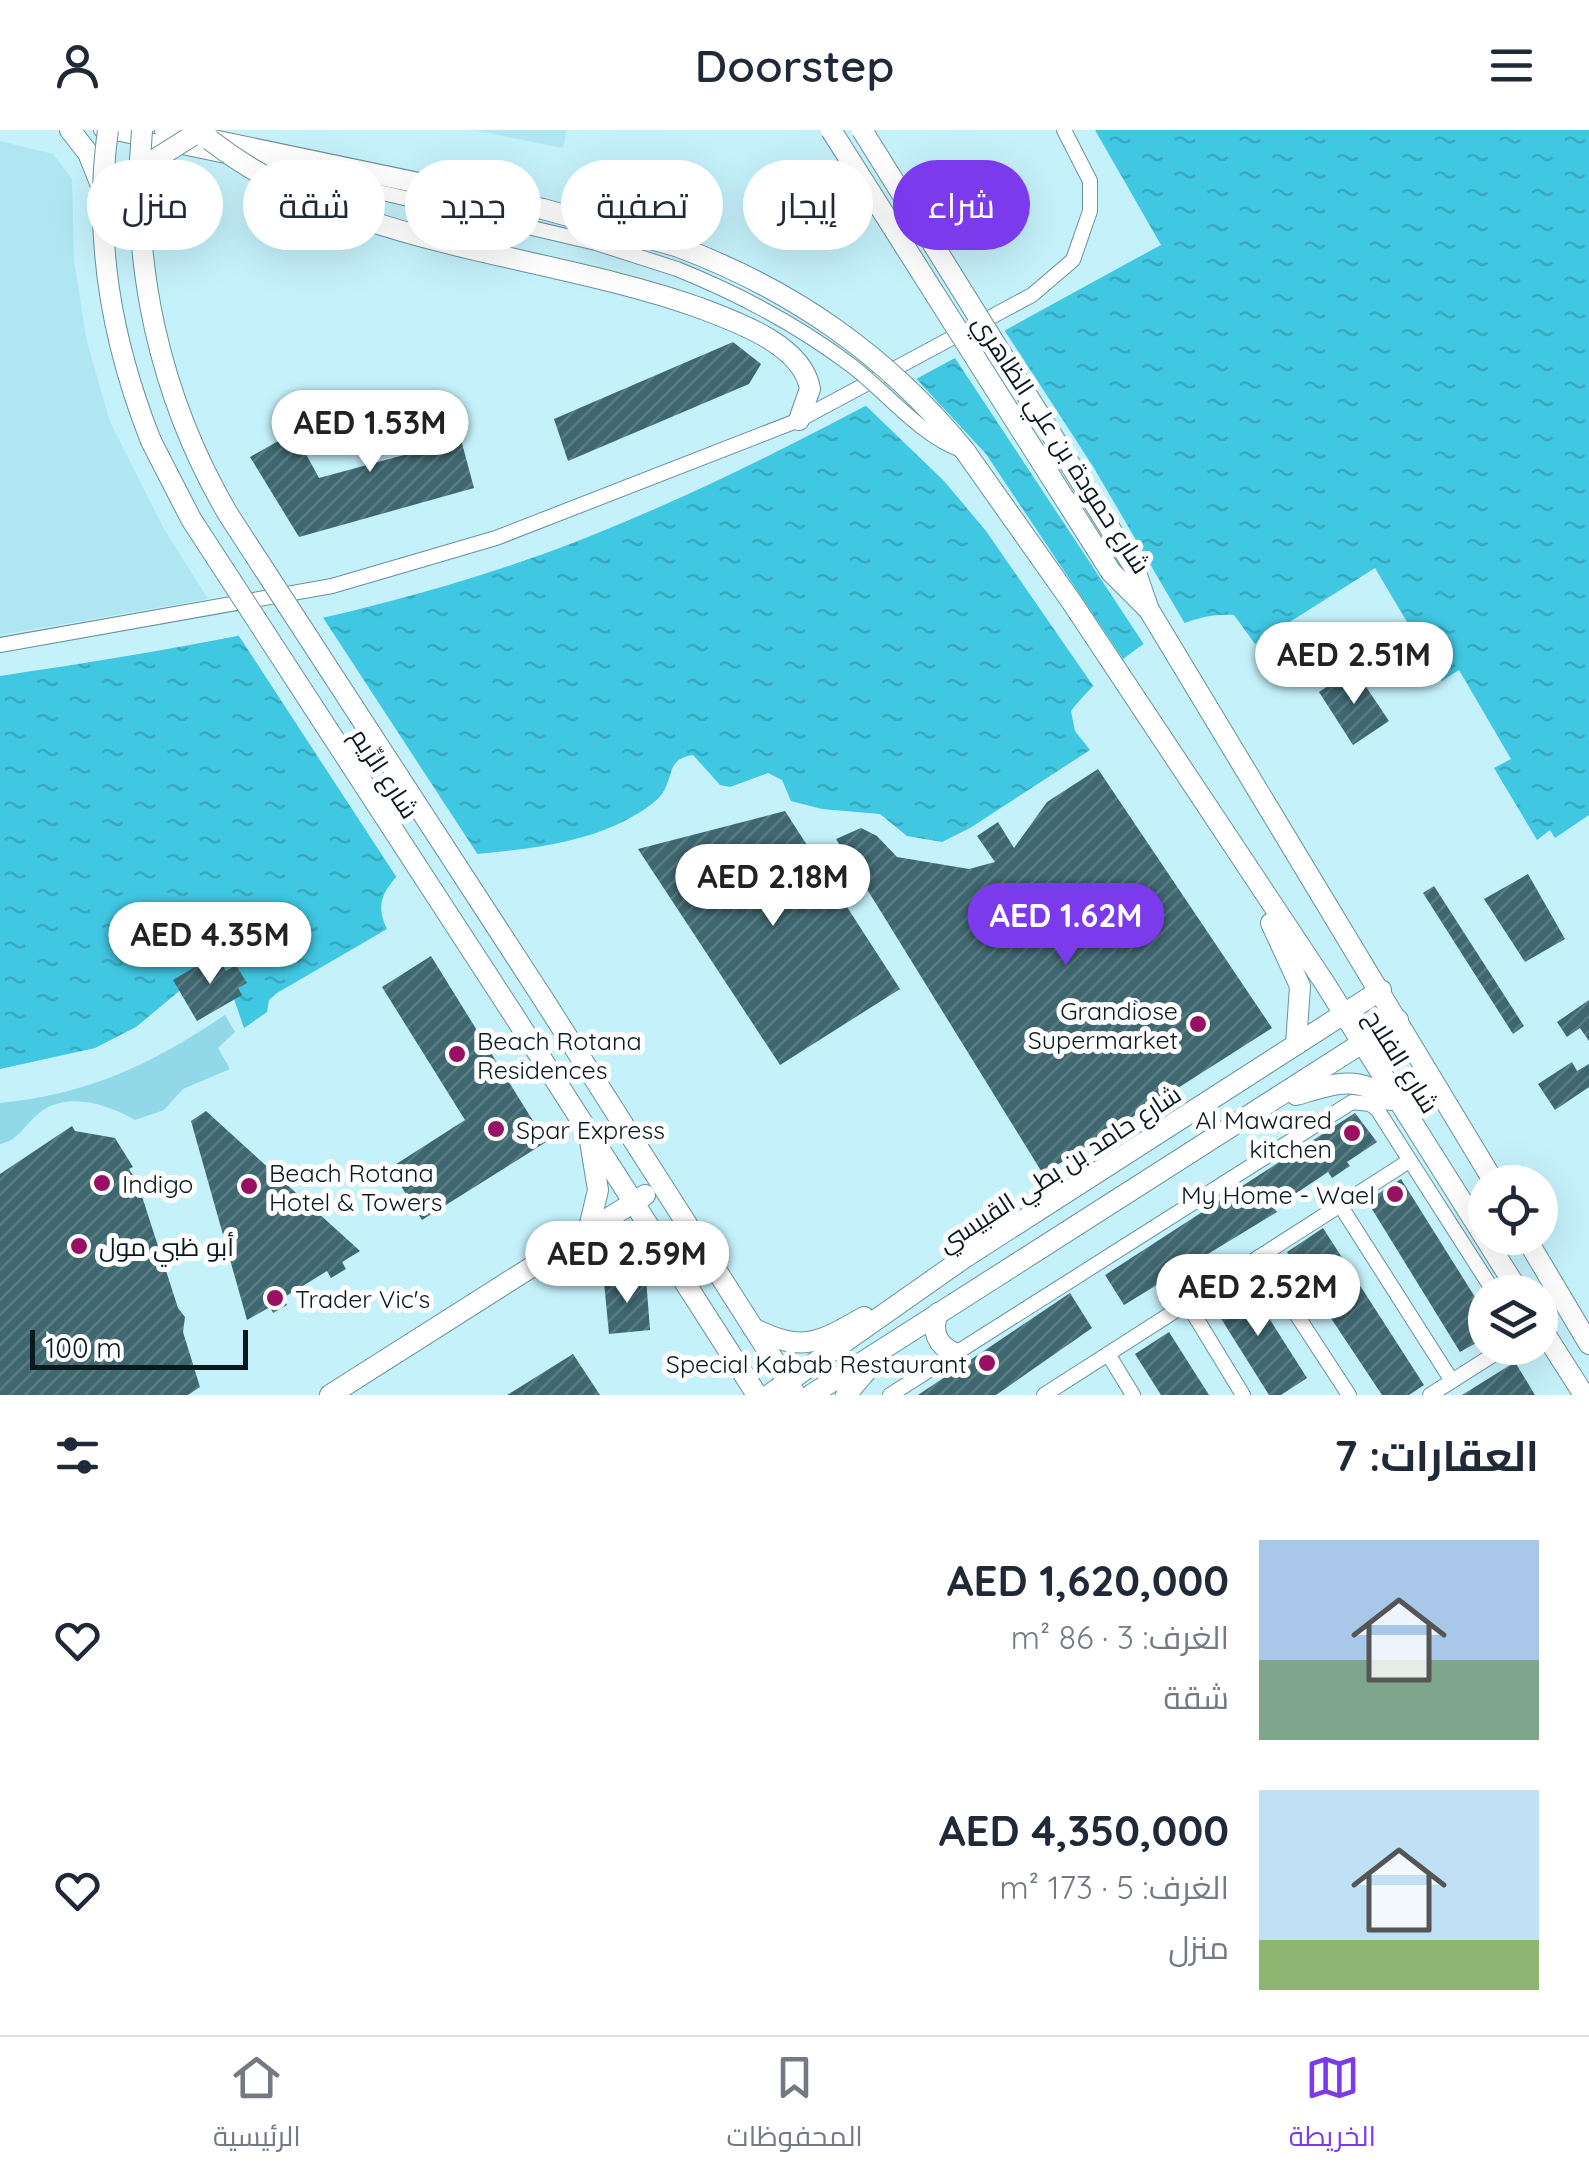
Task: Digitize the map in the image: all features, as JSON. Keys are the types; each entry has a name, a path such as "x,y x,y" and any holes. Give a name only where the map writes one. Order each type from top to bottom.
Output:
{"main road":[{"path":"70,130 91,160"},
{"name":"شارع الرِّيم","path":"103,160 105,130"},
{"name":"شارع حمودة بن علي الظاهري","path":"831,130 1111,572 1149,610 1286,832"},
{"path":"862,130 1134,567 1149,610"},
{"path":"153,133 201,138 544,209 706,257 766,284 844,332 919,398 965,451 1071,600 1238,858 1296,974 1302,1003 1296,1045"},
{"name":"شارع الرِّيم","path":"145,160 153,133"},
{"path":"158,160 165,152 201,138"},
{"path":"201,138 269,178 384,224 450,244 601,276 700,308 755,334 801,365 810,389 799,420"},
{"name":"شارع الرِّيم","path":"104,250 118,341 146,428 182,504 636,1201 757,1395"},
{"name":"شارع الرِّيم","path":"142,250 155,332 176,404 206,472 792,1389"},
{"name":"شارع الفلاح","path":"1286,832 1484,1165"},
{"name":"شارع الفلاح","path":"1238,858 1362,1043 1459,1220 1505,1275"},
{"name":"شارع حامد بن بطي القبيسي","path":"769,1395 792,1389 964,1258 1381,990"},
{"path":"811,1395 1398,1020"},
{"path":"1275,1101 1333,1084 1362,1084 1372,1085 1402,1110"},
{"path":"586,1124 598,1190 588,1232"},
{"path":"330,1395 661,1184"},
{"path":"1536,1255 1589,1344"},
{"path":"751,1326 803,1345 826,1339 964,1258"},
{"path":"938,1313 934,1327 938,1340 955,1353"},
{"path":"846,1395 868,1372 875,1355"},
{"path":"1558,1358 1577,1391"}],"street":[{"path":"105,130 153,133 596,242 677,269 802,332 874,383 943,442 965,451"},
{"name":"شارع حمودة بن علي الظاهري","path":"853,130 976,326"},
{"path":"0,645 332,586 496,538 799,420 976,326 1056,277 1072,260 1083,238 1090,181 1064,130"},
{"path":"890,1395 1343,1105 1360,1102 1377,1110 1409,1161 1459,1220 1486,1275"},
{"path":"1044,1395 1409,1161"},
{"path":"1340,1205 1452,1381"},
{"path":"1259,1257 1348,1395"},
{"path":"1187,1304 1243,1395"},
{"path":"1108,1354 1133,1395"},
{"path":"1430,1395 1477,1365"}],"shaded area":[{"path":"474,130 567,130 563,148"},
{"path":"0,141 53,154 72,179 74,261 87,342 110,422 164,529 208,599 0,635"},
{"path":"225,1015 235,1032 218,1048 230,1069 183,1089 164,1110 135,1120 86,1102 60,1103 48,1107 16,1136 0,1144 0,1103 63,1092 119,1074 172,1048"}],"water":[{"path":"1095,130 1589,130 1589,815 1555,838 1550,830 1537,840 1494,768 1511,759 1459,670 1442,681 1375,568 1255,644 1234,615 1188,622 1144,644 1103,676 1071,711 1075,731 1090,750 942,842 907,836 880,814 822,809 791,801 782,780 768,773 730,787 720,785 693,755 684,757 674,765 666,788 654,802 611,827 555,844 409,863 382,901 387,929 277,993 269,1000 267,1012 244,1028 231,990 189,983 136,1027 95,1048 0,1069 0,676 224,639 445,586 588,537 807,437 1161,245"}],"pier":[{"path":"1001,325 1094,468 1188,629 1147,649 951,352"},
{"path":"911,373 986,454 1127,665 1096,690 986,531 944,481 860,400"},
{"path":"320,613 482,861 412,868 399,881 237,633"}],"building":[{"path":"733,342 761,364 749,384 568,461 554,419"},
{"path":"449,395 474,488 299,537 250,457 294,432 319,478 415,452 404,408"},
{"path":"1354,669 1389,721 1353,745 1319,692"},
{"path":"1098,769 1272,1028 1043,1174 836,839 861,828 877,836 897,857 969,869 995,862 977,836 998,822 1014,848 1047,802"},
{"path":"785,811 900,989 780,1065 638,849"},
{"path":"1528,874 1565,939 1525,962 1484,899"},
{"path":"1434,886 1524,1026 1513,1034 1423,893"},
{"path":"217,954 226,971 236,965 247,983 238,988 242,995 197,1021 173,980"},
{"name":"Beach Rotana Residences","path":"431,956 546,1142 422,1220 390,1168 465,1120 382,987"},
{"path":"1589,1000 1589,1041 1580,1028 1567,1037 1557,1022"},
{"path":"1572,1062 1577,1071 1589,1064 1589,1087 1555,1110 1538,1084"},
{"name":"Beach Rotana Hotel & Towers","path":"206,1111 360,1251 342,1262 346,1269 331,1278 327,1271 283,1298 287,1305 273,1313 270,1307 247,1320 191,1121"},
{"path":"1355,1113 1377,1142 1347,1162 1350,1166 1332,1178 1328,1172 1274,1208 1277,1212 1124,1305 1105,1275"},
{"name":"أبو ظبي مول","path":"72,1126 75,1131 115,1138 133,1167 129,1169 138,1184 178,1308 185,1317 183,1332 200,1387 188,1395 0,1395 0,1174"},
{"path":"1401,1179 1468,1286 1468,1348 1460,1352 1367,1201"},
{"path":"1323,1228 1424,1385 1409,1395 1382,1395 1287,1252"},
{"path":"646,1278 650,1330 609,1334 604,1282"},
{"path":"1244,1279 1307,1378 1281,1395 1269,1395 1210,1301"},
{"path":"1070,1293 1092,1328 996,1395 918,1395"},
{"path":"1169,1332 1209,1395 1161,1395 1135,1354"},
{"path":"573,1354 600,1395 507,1395"},
{"path":"1510,1365 1517,1365 1535,1395 1462,1395"}],"place":[{"name":"Grandiose Supermarket","path":"1198,1024"},
{"name":"Beach Rotana Residences","path":"457,1054"},
{"name":"Spar Express","path":"496,1129"},
{"name":"Al Mawared kitchen","path":"1352,1133"},
{"name":"Indigo","path":"102,1183"},
{"name":"Beach Rotana Hotel & Towers","path":"249,1186"},
{"name":"My Home - Wael","path":"1395,1194"},
{"name":"أبو ظبي مول","path":"79,1246"},
{"name":"Trader Vic's","path":"275,1298"},
{"name":"Special Kabab Restaurant","path":"987,1363"}]}
